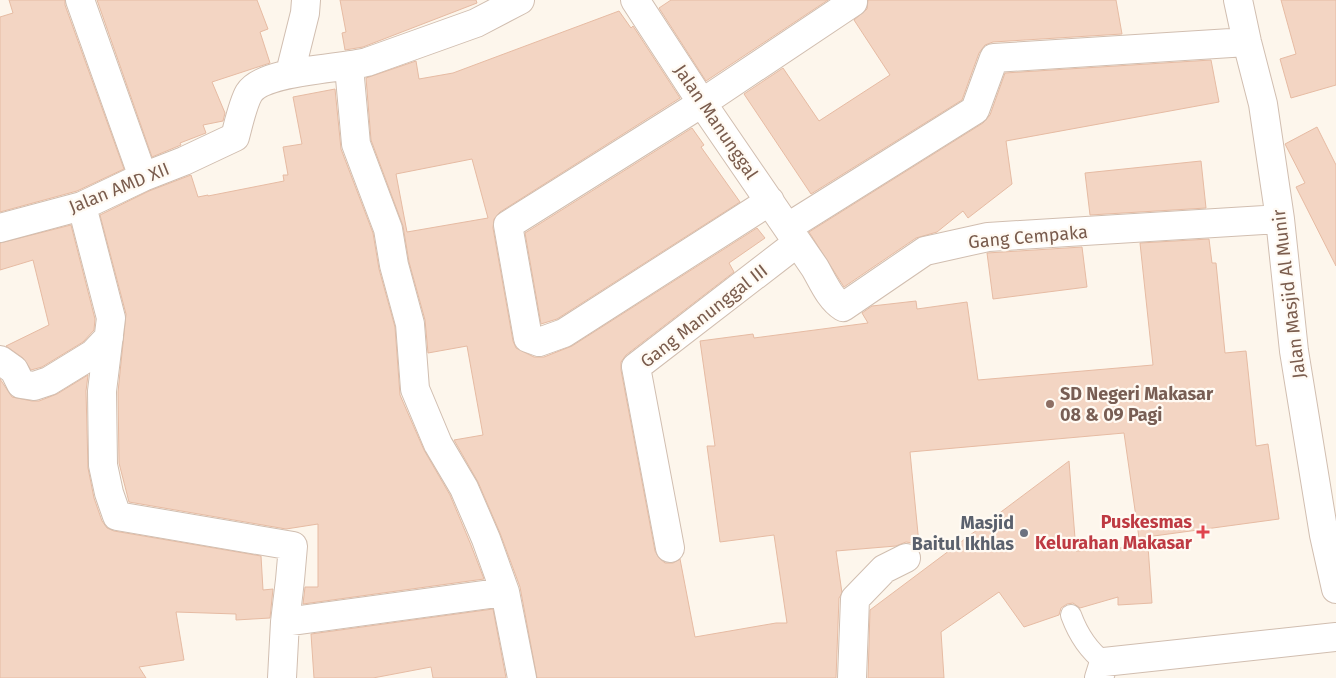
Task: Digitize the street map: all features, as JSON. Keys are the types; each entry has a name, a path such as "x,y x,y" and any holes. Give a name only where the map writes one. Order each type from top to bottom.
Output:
{"street":[{"path":"80,0 143,177"},
{"path":"306,0 305,13 290,73 367,62 425,43 476,23 520,0"},
{"name":"Jalan Manunggal","path":"635,0 702,103 793,235"},
{"name":"Jalan Masjid Al Munir","path":"1238,0 1263,104 1280,219 1294,351 1330,531 1336,589"},
{"path":"770,201 564,333 539,342 528,338 508,225 702,103 853,2"},
{"path":"793,235 976,110 994,58 1247,42"},
{"path":"349,66 356,144 388,229 394,264 410,324 415,389 438,444 464,488 486,539 505,592 522,678"},
{"name":"Jalan AMD XII","path":"0,228 82,206 235,137 249,93 258,84 290,73"},
{"path":"82,206 111,318 102,391 103,465 109,493 117,516 293,546 285,622 282,678"},
{"name":"Gang Cempaka","path":"793,235 816,268 823,283 838,304 843,307 925,251 988,237 1280,219"},
{"name":"Gang Manunggal III","path":"670,548 636,367 793,235"},
{"path":"0,360 14,370 21,384 34,386 49,381 93,354 109,337"},
{"path":"852,678 855,599 884,569 906,558"},
{"path":"285,622 505,592"},
{"path":"1101,670 1336,638"}],"lane":[{"path":"1071,615 1079,635 1101,670"}],"building":[{"path":"9,0 65,0 65,5 124,169 77,191 0,212 0,17 13,13"},
{"path":"97,0 257,0 268,29 260,32 270,63 212,82 225,113 223,121 203,125 206,133 152,157"},
{"path":"340,0 476,0 477,3 363,47 345,50 342,33 346,32"},
{"path":"671,0 828,0 706,81 659,8"},
{"path":"868,0 1116,0 1122,34 993,42 985,45 979,53 962,100 811,194 744,94 783,68 819,121 890,75 854,20 867,9"},
{"path":"1281,0 1336,0 1336,85 1291,98 1280,59 1296,54"},
{"path":"619,11 631,28 633,26 680,98 500,212 494,219 493,228 513,341 516,348 534,357 544,357 572,346 757,228 765,238 729,263 734,272 626,355 621,362 655,551 665,563 673,563 680,559 695,637 776,623 787,623 774,535 720,542 707,446 715,446 700,341 753,334 754,338 868,323 862,313 872,306 916,301 917,309 967,302 978,380 1153,365 1140,243 1209,239 1212,263 1216,263 1225,353 1246,351 1256,446 1268,444 1279,519 1139,538 1124,433 910,452 919,544 906,542 896,546 836,551 842,593 839,598 836,678 537,678 520,587 478,482 454,440 483,435 467,346 428,353 425,320 409,262 403,226 371,140 366,78 416,61 419,79 453,73","holes":["472,159 488,218 407,232 396,174"]},
{"path":"1211,60 1219,102 1006,141 1012,184 968,218 963,211 937,232 916,238 844,287 809,232 983,123 990,115 1005,73"},
{"path":"335,89 341,149 373,233 379,269 395,327 400,395 424,450 450,495 484,579 303,604 305,587 318,587 318,524 286,529 129,502 119,463 118,392 126,314 100,215 149,191 191,175 198,197 284,181 283,175 288,175 283,147 302,144 293,97"},
{"path":"1317,127 1336,165 1336,266 1296,187 1305,183 1285,144"},
{"path":"692,128 704,145 701,147 740,202 557,319 541,324 525,233"},
{"path":"1201,161 1206,208 1090,215 1085,173"},
{"path":"71,225 95,319 94,330 83,342 42,367 31,370 23,358 6,346 49,325 33,260 0,270 0,243"},
{"path":"1082,247 1087,287 993,299 987,253"},
{"path":"88,375 86,391 88,468 94,498 102,521 107,528 114,531 261,556 263,590 273,589 270,618 236,620 236,614 176,612 184,660 139,667 146,678 0,678 0,379 12,397 39,401 57,394"},
{"name":"Masjid Baitul Ikhlas","path":"1069,461 1076,551 1148,546 1152,603 1118,605 1118,597 1080,608 1073,603 1067,604 1061,608 1059,615 1024,627 999,592 941,632 944,678 868,678 870,610"},
{"path":"493,609 506,678 433,678 431,667 373,678 314,678 311,634"}],"place":[{"name":"SD Negeri Makasar 08 & 09 Pagi","path":"1050,404"},
{"name":"Puskesmas Kelurahan Makasar","path":"1203,532"},
{"name":"Masjid Baitul Ikhlas","path":"1024,533"}]}
